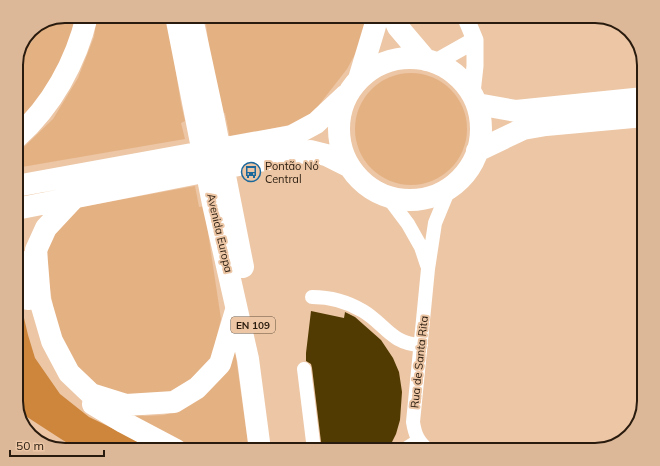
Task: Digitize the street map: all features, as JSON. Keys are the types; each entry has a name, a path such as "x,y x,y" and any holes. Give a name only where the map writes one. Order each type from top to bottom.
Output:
{"main road":[{"path":"23,132 54,95 71,64 86,23"},
{"name":"Avenida Europa","path":"190,23 221,202 237,306 248,359 259,443"},
{"path":"23,185 292,136 316,123 354,86 371,69 386,62 401,58 417,58 431,61 448,69 462,80 474,99 481,120 481,136 478,151 471,166 461,178 434,196 419,200 403,200 387,196 373,190 360,180 350,167 343,153 339,122 343,106 354,86 375,23"},
{"path":"396,23 431,61"},
{"path":"474,99 516,112 637,99"},
{"path":"478,151 523,129 546,125 637,117"},
{"path":"23,208 310,151 326,155 350,167"},
{"path":"23,196 54,180"},
{"path":"74,198 46,228 36,250 40,300 52,341 69,373 91,394 126,406 174,402 197,388 220,364 237,306"},
{"name":"Avenida Europa","path":"221,202 254,334 270,443"},
{"path":"23,271 25,275 30,310 37,340 58,373 82,398 163,443"}],"street":[{"path":"468,23 475,40 474,99"},
{"path":"431,61 475,40"},
{"name":"Rua de Santa Rita","path":"421,443 415,433 413,422 428,269 435,223 448,188"},
{"name":"Rua de Santa Rita","path":"387,196 408,224 421,247 428,269"},
{"path":"312,297 322,297 341,302 363,311 391,335 410,344 421,345"},
{"path":"304,370 313,443"}],"shaded area":[{"path":"60,23 77,23 60,69 23,120 24,54 37,33 51,25"},
{"path":"96,23 168,23 185,121 181,123 185,139 23,167 23,148 53,119 78,78 94,37"},
{"path":"206,23 365,23 360,45 347,69 312,114 293,124 230,138 225,113 221,114 211,63"},
{"path":"411,73 422,74 432,78 442,83 450,90 457,98 462,108 466,118 466,140 462,150 457,160 450,168 442,175 432,180 422,184 411,185 400,184 390,180 380,175 372,168 365,160 360,150 356,140 355,129 356,118 360,108 365,98 372,90 380,83 390,78 400,74"},
{"path":"195,186 199,207 204,206 221,319 212,356 193,377 176,390 152,397 107,394 69,359 58,334 47,272 48,243 62,222 81,207"},
{"path":"23,314 35,358 60,394 89,417 143,443 67,443 25,415 23,404"},
{"path":"235,350 248,443 175,443 118,413 145,416 164,415 181,409"}],"building":[{"path":"311,311 344,318 345,312 355,317 381,340 393,358 399,372 402,392 400,420 392,443 321,443 312,368 311,364 306,361"}],"place":[{"name":"Pontão Nó Central","path":"251,172"}]}
